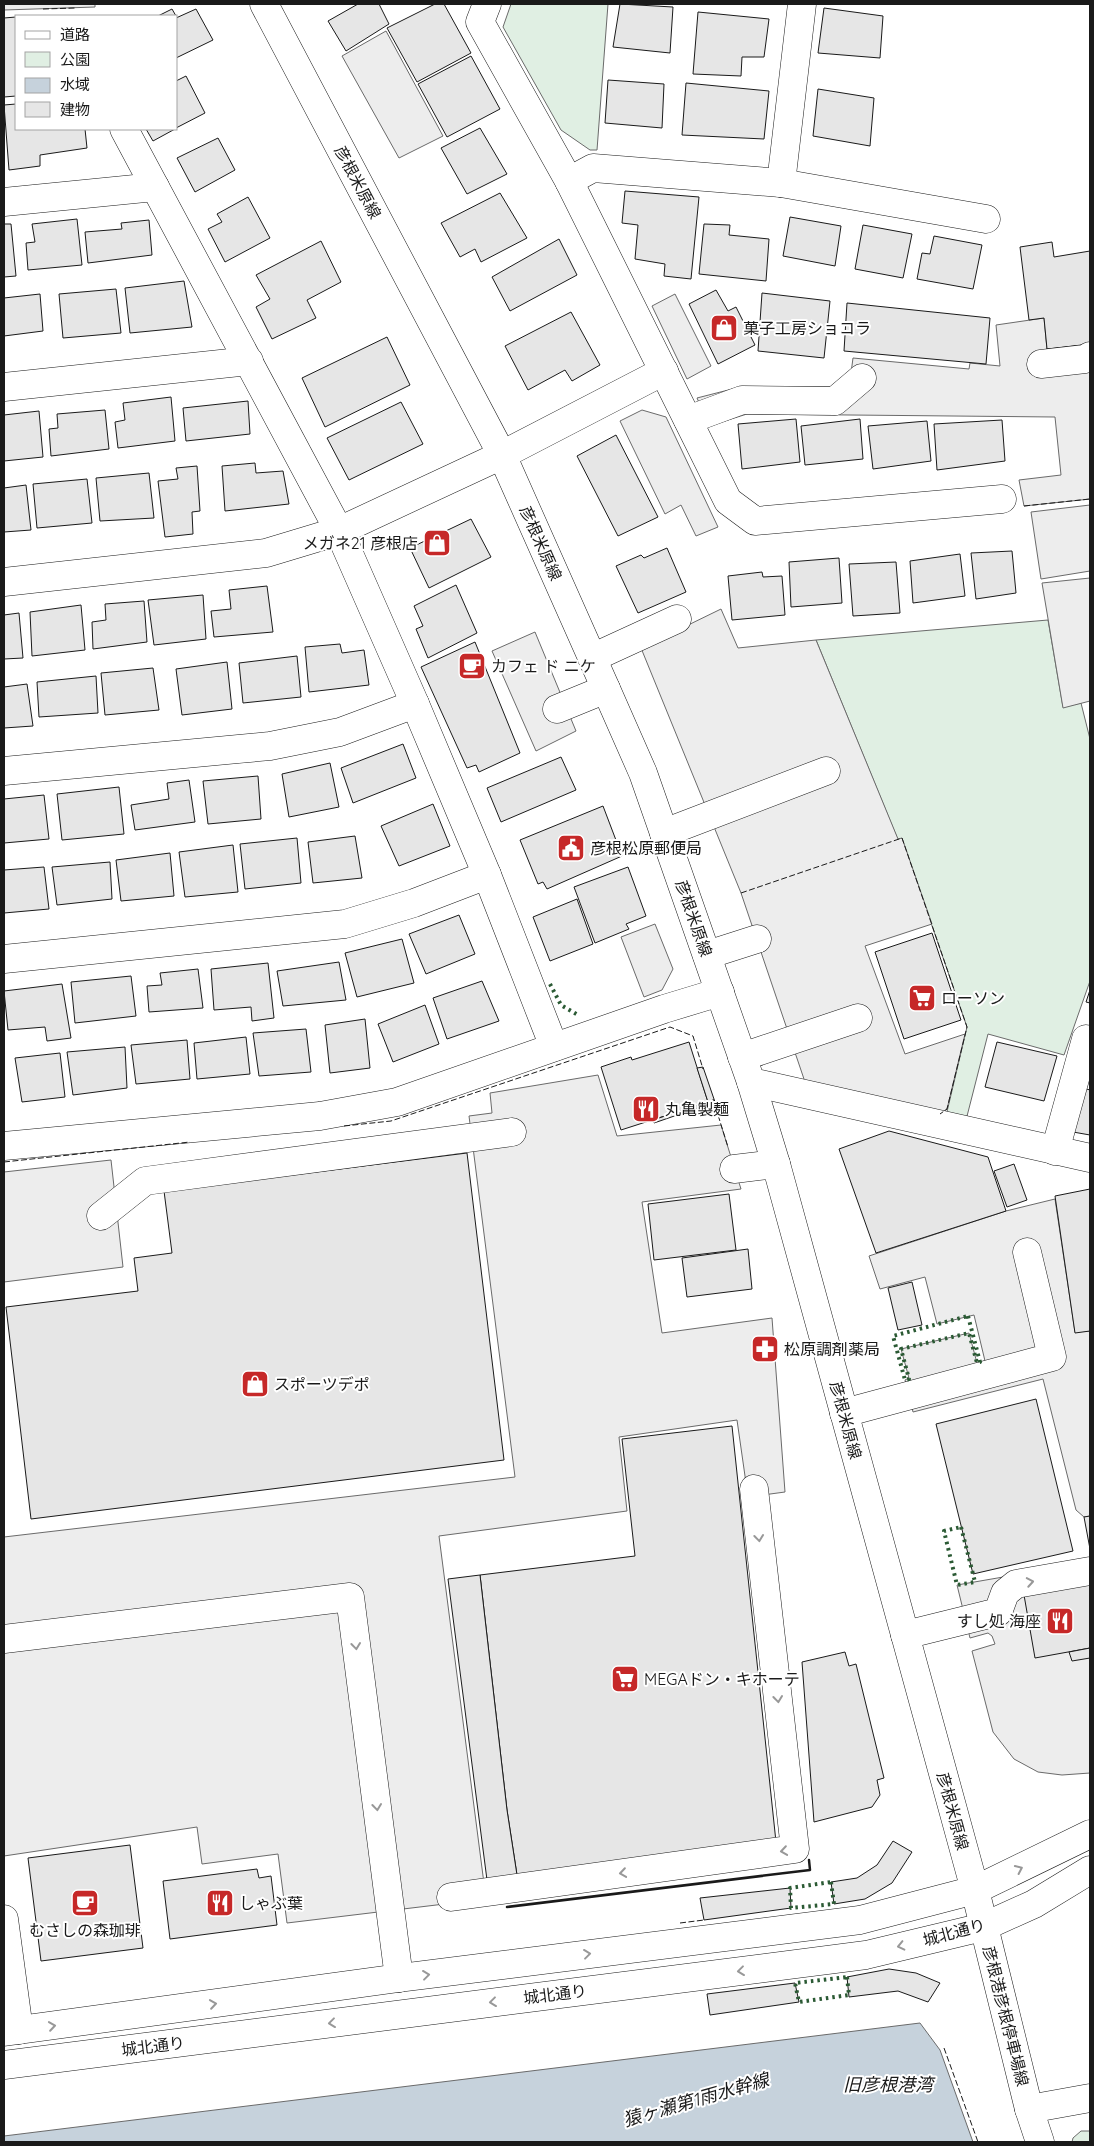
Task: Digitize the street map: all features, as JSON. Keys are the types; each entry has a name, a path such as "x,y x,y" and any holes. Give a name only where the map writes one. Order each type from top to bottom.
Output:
{"street":[{"name":"彦根米原線","path":"264,4 502,455 643,772 747,1069 776,1164 975,1890"},
{"path":"488,4 480,22 569,181 728,501 755,521 1002,499"},
{"path":"781,183 802,4"},
{"path":"125,130 339,531 416,704 487,875 554,1047"},
{"path":"569,181 592,168 781,183 986,219"},
{"path":"4,202 155,186"},
{"path":"4,387 249,361"},
{"path":"1041,364 1087,364"},
{"path":"4,582 266,553 339,531 502,455 664,371"},
{"path":"688,420 742,400 834,401 862,378"},
{"path":"592,658 677,619"},
{"path":"557,709 606,688"},
{"path":"4,770 270,746 340,732 416,704"},
{"path":"664,833 826,771"},
{"path":"4,959 345,924 414,903 487,875"},
{"path":"707,955 757,939"},
{"path":"4,1146 320,1116 397,1102 664,1009 720,992"},
{"path":"747,1069 858,1018"},
{"path":"1055,1151 1086,1039"},
{"path":"747,1069 1055,1151 1090,1158"},
{"path":"101,1216 145,1181 512,1132"},
{"path":"734,1170 776,1164"},
{"path":"844,1413 1052,1357 1027,1252"},
{"path":"451,1897 795,1849 754,1489"},
{"path":"905,1635 998,1612 1005,1593 1016,1584 1090,1571"},
{"path":"4,1639 350,1598 399,1978"},
{"name":"城北通り","path":"11,2031 399,1978 860,1920 975,1890 1090,1834"},
{"name":"城北通り","path":"4,2065 866,1954 983,1927 1034,1904 1090,1870"},
{"name":"彦根港彦根停車場線","path":"975,1890 1029,2109 1040,2142"},
{"path":"4,1919 11,2031"},
{"path":"1029,2109 1090,2098"}],"green space":[{"path":"511,4 608,4 597,150 590,150 561,130 503,27"},
{"path":"1048,620 1063,707 1081,703 1090,739 1090,981 1064,1055 988,1034 965,1124 946,1116 967,1027 902,839 898,840 816,640"},
{"path":"1081,2131 1090,2131 1090,2142 1072,2142 1073,2138"}],"shaded area":[{"path":"4,4 95,4 95,7 4,10"},
{"path":"386,31 443,136 399,158 342,56"},
{"path":"675,294 711,366 687,379 652,306"},
{"path":"1044,318 1047,349 1090,344 1090,499 1024,506 1019,480 1061,475 1055,417 747,414 709,426 697,398 740,387 836,387 851,373 853,358 969,369 970,363 1000,366 996,325"},
{"path":"642,410 666,417 718,527 696,536 681,505 665,514 620,421"},
{"path":"1090,505 1090,571 1041,579 1031,512"},
{"path":"1090,578 1090,701 1063,708 1042,583"},
{"path":"721,609 738,648 816,640 898,839 902,838 932,924 865,946 905,1054 965,1034 947,1109 940,1114 805,1082 741,893 641,648"},
{"path":"535,632 576,731 536,751 492,651"},
{"path":"655,924 673,969 662,990 644,997 621,937"},
{"path":"598,1075 617,1136 721,1125 741,1189 642,1202 662,1333 772,1318 785,1492 748,1497 737,1420 619,1437 627,1511 439,1536 486,1899 287,1923 278,1854 202,1864 197,1827 4,1856 4,1537 515,1477 469,1116 492,1113 490,1093"},
{"path":"111,1160 123,1267 4,1282 4,1172"},
{"path":"1055,1199 1075,1332 1090,1331 1090,1516 1084,1517 1076,1510 1043,1379 913,1412 905,1380 909,1378 901,1349 969,1333 977,1363 985,1361 974,1315 937,1324 925,1277 880,1289 869,1256 1006,1211"},
{"path":"1090,1562 1090,1773 1062,1775 1038,1772 1014,1759 993,1732 972,1651 995,1644 992,1636 988,1633 970,1638 957,1585"}],"water":[{"name":"旧彦根港湾","path":"920,2023 940,2050 973,2142 4,2142 4,2136"}],"building":[{"path":"358,4 379,4 389,24 346,51 328,21"},
{"path":"435,4 444,4 471,53 417,82 387,28"},
{"path":"620,4 673,7 670,53 613,47"},
{"path":"824,8 883,16 880,58 818,53"},
{"path":"172,9 175,15 160,15"},
{"path":"196,9 213,40 178,57 178,17"},
{"path":"698,12 769,19 764,57 742,57 741,76 693,74"},
{"path":"15,17 15,96 4,97 4,18"},
{"path":"471,56 500,109 447,137 418,84"},
{"path":"186,76 205,113 178,127 178,80"},
{"path":"608,80 664,84 662,128 605,123"},
{"path":"686,83 769,91 764,139 682,135"},
{"path":"818,89 874,98 870,146 813,136"},
{"path":"15,104 15,130 85,130 87,148 40,155 40,166 9,170 4,105"},
{"path":"480,128 507,174 467,194 441,148"},
{"path":"147,130 173,130 153,141"},
{"path":"218,138 235,170 195,192 177,158"},
{"path":"625,191 699,197 691,279 664,276 665,264 635,259 638,225 622,223"},
{"path":"500,193 527,238 481,262 475,249 460,257 441,223"},
{"path":"248,197 270,238 225,262 208,229 222,222 217,214"},
{"path":"790,217 841,226 835,266 783,256"},
{"path":"77,219 82,265 28,270 26,243 35,242 32,224"},
{"path":"149,220 152,255 88,263 85,232 122,229 121,223"},
{"path":"4,224 11,224 16,276 4,277"},
{"path":"704,224 730,225 729,235 769,239 766,281 699,274"},
{"path":"863,225 912,234 903,278 855,269"},
{"path":"934,236 982,245 973,289 917,279 922,253 930,254"},
{"path":"559,239 577,275 510,311 492,277"},
{"path":"321,241 341,282 307,300 316,318 272,339 256,307 270,299 256,275"},
{"path":"1052,242 1054,257 1090,251 1090,344 1047,349 1044,318 1029,320 1020,247"},
{"path":"184,281 192,327 130,333 125,288"},
{"path":"116,289 121,333 63,338 59,294"},
{"name":"菓子工房ショコラ","path":"716,290 728,311 736,307 755,345 718,364 689,304"},
{"path":"762,293 830,301 824,358 758,351"},
{"path":"40,294 43,331 4,336 4,298"},
{"path":"847,303 990,318 986,364 844,351"},
{"path":"571,312 600,365 572,381 565,370 528,390 505,346"},
{"path":"387,337 410,385 325,427 302,378"},
{"path":"171,397 175,441 118,448 115,422 125,420 123,403"},
{"path":"248,401 250,434 186,441 183,408"},
{"path":"401,402 423,444 349,480 327,438"},
{"path":"105,410 109,449 51,456 49,429 58,428 57,414"},
{"path":"39,411 43,457 4,461 4,415"},
{"path":"796,419 800,462 742,469 738,424"},
{"path":"860,419 863,459 805,465 801,426"},
{"path":"1002,420 1005,461 937,470 934,424"},
{"path":"927,421 931,461 873,469 868,426"},
{"path":"616,435 658,517 618,536 577,456"},
{"path":"255,463 256,473 283,471 289,504 225,511 222,466"},
{"path":"197,466 200,511 192,512 193,534 165,537 158,481 178,479 176,468"},
{"path":"149,473 154,518 100,521 96,478"},
{"path":"87,479 92,523 37,528 33,484"},
{"path":"26,485 31,530 4,532 4,488"},
{"path":"471,519 491,557 429,588 410,548"},
{"path":"667,548 686,592 638,613 616,566 641,555 644,558"},
{"path":"1012,551 1016,593 976,599 971,553"},
{"path":"960,554 965,596 913,603 910,561"},
{"path":"839,558 842,603 791,607 789,562"},
{"path":"896,562 900,613 853,616 849,564"},
{"path":"762,572 763,577 782,576 785,615 732,620 728,576"},
{"path":"456,585 477,633 428,658 416,629 423,626 414,606"},
{"path":"267,586 273,632 214,637 211,611 231,609 229,590"},
{"path":"203,595 206,639 154,645 148,600"},
{"path":"144,601 147,642 93,649 92,622 106,620 105,604"},
{"path":"81,605 85,650 32,656 30,612"},
{"path":"19,613 23,658 4,659 4,615"},
{"path":"475,642 520,753 479,772 476,765 467,768 421,667"},
{"path":"340,644 342,653 364,650 369,685 309,692 305,647"},
{"path":"297,656 301,697 243,703 239,663"},
{"path":"227,662 232,709 182,715 176,669"},
{"path":"153,668 159,710 105,715 101,673"},
{"path":"96,676 98,713 39,717 37,682"},
{"path":"27,684 33,726 4,728 4,687"},
{"path":"403,744 416,778 353,803 341,768"},
{"path":"561,757 576,790 501,822 487,788"},
{"path":"330,763 339,807 289,817 282,774"},
{"path":"258,776 261,819 208,824 203,781"},
{"path":"189,780 195,822 135,830 131,805 169,799 167,783"},
{"path":"119,787 124,834 62,840 57,794"},
{"path":"44,795 49,839 4,843 4,799"},
{"path":"433,804 450,846 399,866 381,826"},
{"name":"彦根松原郵便局","path":"603,806 622,856 547,889 543,882 538,884 520,840"},
{"path":"355,836 362,878 313,883 308,842"},
{"path":"297,838 301,883 245,889 240,844"},
{"path":"233,845 238,892 185,897 179,852"},
{"path":"170,853 174,896 121,901 116,860"},
{"path":"110,862 112,899 57,905 52,867"},
{"path":"44,867 49,909 4,913 4,870"},
{"path":"628,867 646,916 626,924 629,929 595,943 574,887"},
{"path":"577,899 593,944 550,961 533,917"},
{"path":"459,915 475,954 426,974 409,934"},
{"name":"ローソン","path":"932,933 961,1020 904,1039 875,952"},
{"path":"402,939 414,983 357,997 345,953"},
{"path":"339,962 346,1000 283,1006 277,971"},
{"path":"268,963 274,1018 252,1021 251,1007 214,1010 211,969"},
{"path":"198,969 203,1008 149,1012 147,986 162,985 160,973"},
{"path":"131,976 136,1016 75,1023 71,982"},
{"path":"482,981 499,1021 447,1039 433,998"},
{"path":"62,984 71,1038 47,1041 45,1027 8,1030 4,991"},
{"path":"1090,990 1090,1003 1086,1002"},
{"path":"425,1005 439,1044 393,1062 378,1024"},
{"path":"365,1019 370,1068 330,1073 325,1025"},
{"path":"306,1029 311,1072 259,1076 253,1033"},
{"path":"246,1037 250,1074 197,1079 194,1043"},
{"path":"187,1040 190,1079 136,1084 131,1045"},
{"path":"689,1042 708,1102 621,1130 601,1067 631,1057 632,1060"},
{"path":"997,1042 1057,1056 1044,1101 985,1087"},
{"path":"125,1047 127,1088 73,1095 67,1052"},
{"path":"60,1053 65,1097 22,1102 15,1058"},
{"path":"703,1067 715,1102 654,1123 653,1120 708,1102 697,1068"},
{"path":"1083,1088 1090,1090 1090,1135 1073,1132"},
{"path":"889,1131 988,1157 1006,1211 876,1253 839,1149"},
{"name":"スポーツデポ","path":"467,1153 504,1460 31,1519 6,1307 138,1291 134,1258 172,1253 164,1191"},
{"path":"1014,1164 1027,1200 1007,1207 994,1171"},
{"path":"1090,1189 1090,1331 1075,1333 1055,1196"},
{"path":"729,1194 736,1250 654,1260 648,1204"},
{"path":"748,1249 752,1289 687,1297 682,1258"},
{"path":"912,1282 922,1325 898,1330 888,1288"},
{"path":"1036,1399 1073,1551 973,1574 936,1424"},
{"name":"MEGAドン・キホーテ","path":"732,1426 776,1842 517,1875 507,1810 480,1575 635,1556 622,1439"},
{"path":"1090,1516 1090,1549 1084,1517"},
{"path":"480,1575 507,1810 517,1875 487,1880 448,1579"},
{"name":"すし処 海座","path":"1090,1583 1090,1648 1035,1658 1024,1595"},
{"path":"1090,1648 1090,1658 1072,1661 1069,1652"},
{"path":"845,1652 849,1666 856,1664 884,1778 877,1780 880,1795 872,1807 814,1822 802,1662"},
{"path":"893,1841 912,1852 892,1883 865,1899 834,1904 831,1882 857,1878 877,1865"},
{"name":"むさしの森珈琲","path":"130,1845 143,1948 41,1961 28,1858"},
{"name":"しゃぶ葉","path":"257,1869 259,1878 271,1876 277,1925 170,1939 163,1881"},
{"path":"790,1888 791,1908 704,1920 700,1898"},
{"path":"889,1969 916,1973 940,1983 928,2002 898,1991 849,1997 847,1977"},
{"path":"795,1983 799,2002 710,2015 707,1994"}],"hedge":[{"path":"550,984 561,1005 578,1015"},
{"path":"968,1316 980,1362 977,1363 969,1333 901,1349 909,1379 905,1380 893,1336 968,1316"},
{"path":"961,1527 975,1582 957,1585 944,1531 961,1527"},
{"path":"831,1882 834,1904 791,1908 790,1888 831,1882"},
{"path":"847,1977 849,1995 799,2002 795,1983 847,1977"}],"fence":[{"path":"43,9 75,8"},
{"path":"1024,506 1090,499"},
{"path":"741,893 902,838 967,1027 947,1109 940,1114"},
{"path":"344,1126 391,1121 670,1027 693,1036 703,1069"},
{"path":"713,1099 728,1147"},
{"path":"4,1162 190,1142"},
{"path":"680,1923 704,1920"},
{"path":"944,2048 978,2142"}],"wall":[{"path":"507,1907 810,1870 809,1860"}],"place":[{"name":"菓子工房ショコラ","path":"724,328"},
{"name":"メガネ21 彦根店","path":"437,543"},
{"name":"カフェ ド ニケ","path":"472,666"},
{"name":"彦根松原郵便局","path":"571,848"},
{"name":"ローソン","path":"922,998"},
{"name":"丸亀製麺","path":"646,1109"},
{"name":"松原調剤薬局","path":"765,1349"},
{"name":"スポーツデポ","path":"255,1384"},
{"name":"すし処 海座","path":"1060,1621"},
{"name":"MEGAドン・キホーテ","path":"625,1679"},
{"name":"むさしの森珈琲","path":"85,1903"},
{"name":"しゃぶ葉","path":"220,1903"}],"water label":[{"name":"猿ヶ瀬第1雨水幹線","path":"696,2100"}]}
